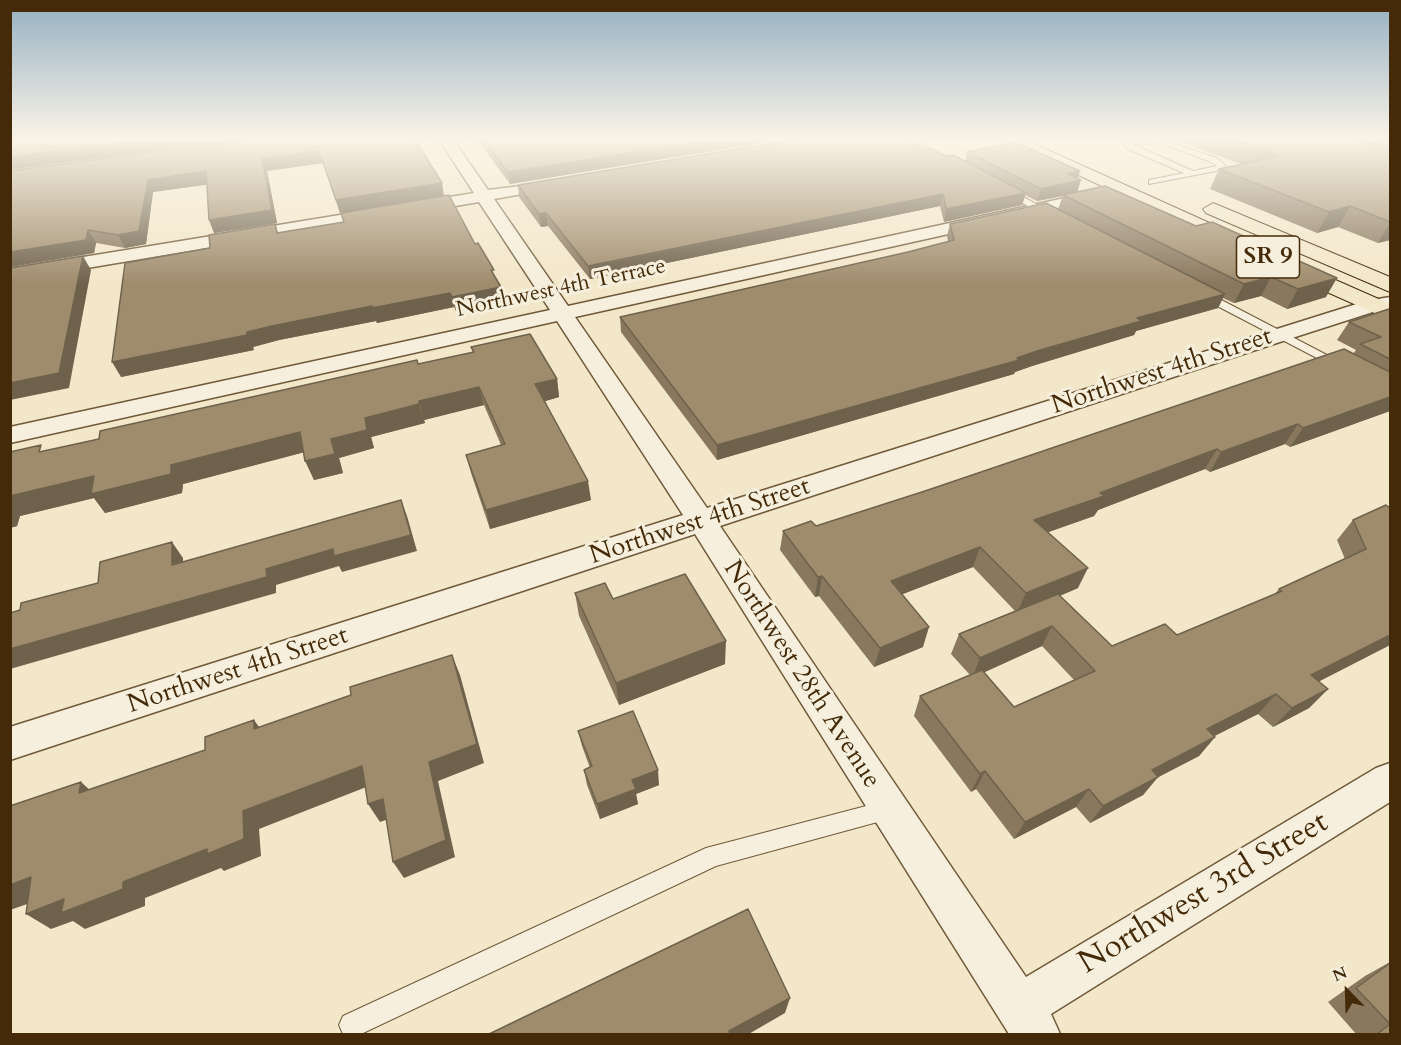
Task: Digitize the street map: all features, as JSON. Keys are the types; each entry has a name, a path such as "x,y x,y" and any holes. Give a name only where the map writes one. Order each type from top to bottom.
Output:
{"highway":[{"name":"SR 9","path":"1115,187 1263,255 1386,302"},
{"name":"SR 9","path":"1163,187 1190,198 1386,302"}],"street":[{"name":"Northwest 28th Avenue","path":"477,187 702,522 1027,1021"},
{"path":"10,274 537,187"},
{"name":"Northwest 4th Terrace","path":"10,435 1122,190"},
{"name":"Northwest 4th Street","path":"10,744 1386,302"},
{"name":"Northwest 3rd Street","path":"1027,1021 1390,780"}],"lane":[{"path":"998,187 1064,221"},
{"path":"1195,290 1349,370"},
{"path":"352,1024 714,856 889,810"}],"building":[{"path":"10,187 147,187 139,231 118,235 88,230 86,240 10,252"},
{"path":"207,187 267,187 272,210 209,220"},
{"path":"331,187 419,187 336,200"},
{"path":"519,187 1014,187 1026,193 946,209 943,194 588,266 546,213 539,214"},
{"path":"1107,187 1196,226 1212,222 1337,278 1298,289 1271,277 1244,284 1063,195"},
{"path":"1264,187 1390,187 1390,222 1350,206 1329,212"},
{"path":"449,195 475,244 478,243 494,270 491,270 501,287 452,297 450,293 372,308 372,306 272,326 247,332 247,335 112,362 125,263 210,248 209,235 275,224 277,233 344,222 341,213"},
{"path":"1046,203 1225,294 1137,318 1141,321 1037,351 1017,358 1019,360 717,445 620,317 954,240 950,224"},
{"path":"83,256 59,373 10,383 10,268"},
{"path":"1390,309 1390,359 1360,344 1381,337 1349,322"},
{"path":"530,334 557,379 535,384 588,481 486,510 466,455 505,444 479,387 419,401 419,404 365,418 367,430 331,439 335,454 305,461 300,432 171,465 171,474 91,494 94,476 10,496 10,452 41,445 39,452 99,439 100,431 417,360 418,364 474,352 471,347"},
{"path":"1344,349 1390,372 1390,397 1303,428 1298,424 1221,452 1217,449 1100,493 1104,496 1034,520 1088,568 1026,593 980,547 891,581 929,627 880,648 822,576 818,577 783,531 811,521 816,526 925,491"},
{"path":"401,500 411,535 334,556 333,549 266,569 267,577 10,649 10,613 20,610 21,603 98,583 100,562 172,542 172,565"},
{"path":"1386,505 1390,508 1390,635 1311,675 1328,689 1292,708 1276,694 1207,729 1215,737 1152,770 1158,777 1103,806 1089,789 1025,822 985,771 980,774 920,696 982,670 1014,707 1095,671 1052,626 980,658 959,634 1058,594 1112,646 1165,624 1177,635 1282,591 1279,589 1366,549 1353,520"},
{"path":"685,574 726,641 616,683 575,593 605,583 613,599"},
{"path":"452,655 477,744 429,762 446,840 393,862 383,799 368,804 362,766 243,811 244,839 207,854 207,849 123,882 123,889 61,913 64,899 26,914 31,877 10,885 10,806 81,782 79,793 205,750 205,737 254,720 254,729 351,695 350,687"},
{"path":"633,711 658,770 632,780 636,789 597,804 584,770 592,766 578,731"},
{"path":"748,909 790,998 729,1031 730,1035 487,1035"},
{"path":"1390,963 1390,1024 1356,988"},
{"path":"1390,1024 1390,1035 1376,1035"}]}
